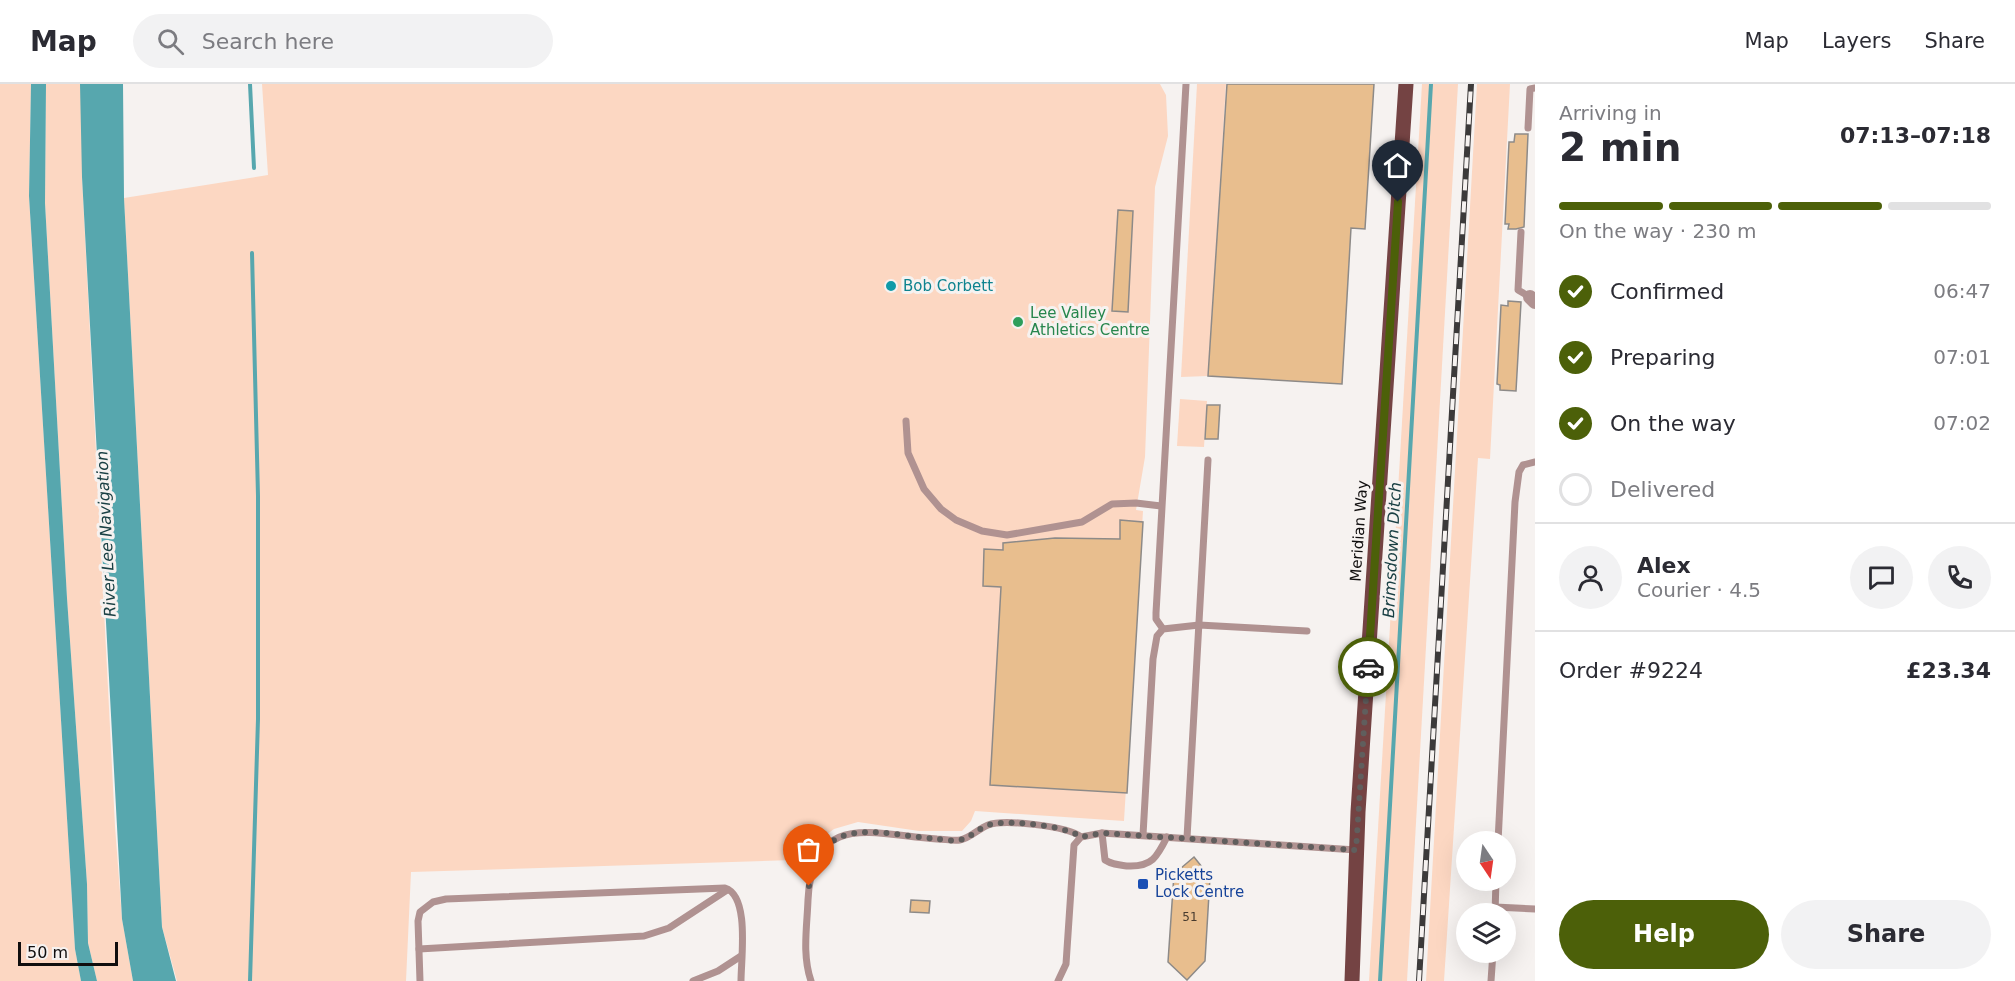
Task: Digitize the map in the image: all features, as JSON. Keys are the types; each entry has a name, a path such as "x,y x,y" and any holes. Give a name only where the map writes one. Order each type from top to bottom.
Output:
{"main road":[{"name":"Meridian Way","path":"1352,981 1356,850 1406,84"}],"lane":[{"path":"1163,628 1156,619 1186,84"},
{"path":"1528,128 1530,89 1535,88"},
{"path":"1521,232 1518,290 1532,300"},
{"path":"906,421 908,453 924,489 948,514 982,531 1007,535 1082,522 1112,504 1136,503 1161,506"},
{"path":"1187,838 1208,460"},
{"path":"1499,831 1515,502 1519,472 1523,465 1535,462"},
{"path":"1143,835 1156,636 1163,628 1199,625 1308,631"},
{"path":"811,981 805,965 811,868 822,848 837,838 858,831 960,840 986,826 1003,823 1051,827 1075,832 1081,837"},
{"path":"1058,981 1066,964 1074,845 1081,837 1102,833 1356,850"},
{"path":"1102,833 1105,860 1113,865 1141,866 1151,863 1167,837"},
{"path":"419,949 644,936 669,928 729,889"},
{"path":"420,981 420,912 433,902 446,899 729,889 737,896 742,915 741,981"},
{"path":"1516,909 1535,909"},
{"path":"693,981 718,971 741,956"},
{"path":"1491,981 1492,963"}],"shaded area":[{"path":"0,84 31,84 29,196 75,949 81,981 0,981"},
{"path":"46,84 84,84 82,177 115,826 122,919 133,981 97,981 88,943 87,884 67,598 45,203"},
{"path":"262,84 1160,84 1166,95 1168,136 1155,187 1145,457 1136,510 1143,511 1124,821 975,811 971,821 962,831 919,831 858,822 834,829 792,860 411,872 406,981 177,981 162,927 124,198 268,175"},
{"path":"1197,84 1226,84 1208,376 1181,377"},
{"path":"1422,84 1458,84 1407,981 1369,981"},
{"path":"1477,84 1510,84 1490,459 1478,458 1444,981 1426,981"},
{"path":"1180,399 1207,401 1204,447 1177,446"}],"water":[{"path":"31,84 46,84 45,203 67,598 87,884 88,943 97,981 81,981 75,949 29,196"},
{"name":"River Lee Navigation","path":"80,84 123,84 124,198 162,927 176,981 133,981 122,919 82,177"}],"building":[{"path":"1227,84 1374,84 1365,229 1351,228 1342,384 1208,376"},
{"path":"1515,134 1528,134 1524,227 1508,229 1509,224 1505,224 1509,142 1514,142"},
{"path":"1118,210 1133,211 1128,312 1112,311"},
{"path":"1508,301 1521,302 1516,391 1500,390 1500,385 1497,384 1501,305 1508,306"},
{"path":"1207,405 1220,405 1218,439 1205,439"},
{"path":"1120,520 1143,522 1127,793 990,785 1001,587 983,586 984,549 1003,550 1003,543 1055,538 1120,539"},
{"path":"1194,857 1210,877 1205,961 1187,980 1168,962 1174,874"},
{"path":"911,900 930,901 929,913 910,912"}],"waterway":[{"path":"250,84 254,168"},
{"name":"Brimsdown Ditch","path":"1380,981 1431,84"},
{"path":"250,981 258,719 258,496 252,253"}],"railway":[{"path":"1419,981 1471,84"}],"way so far":[{"path":"809,886 811,868 822,848 837,838 858,831 883,832 891,836 960,840 986,826 1003,823 1051,827 1075,832 1081,837 1102,833 1356,850 1368,667"}],"place":[{"name":"Bob Corbett","path":"891,286"},
{"name":"Lee Valley Athletics Centre","path":"1018,322"},
{"name":"Picketts Lock Centre","path":"1143,884"}],"route":[{"path":"1368,667 1398,202"}]}
